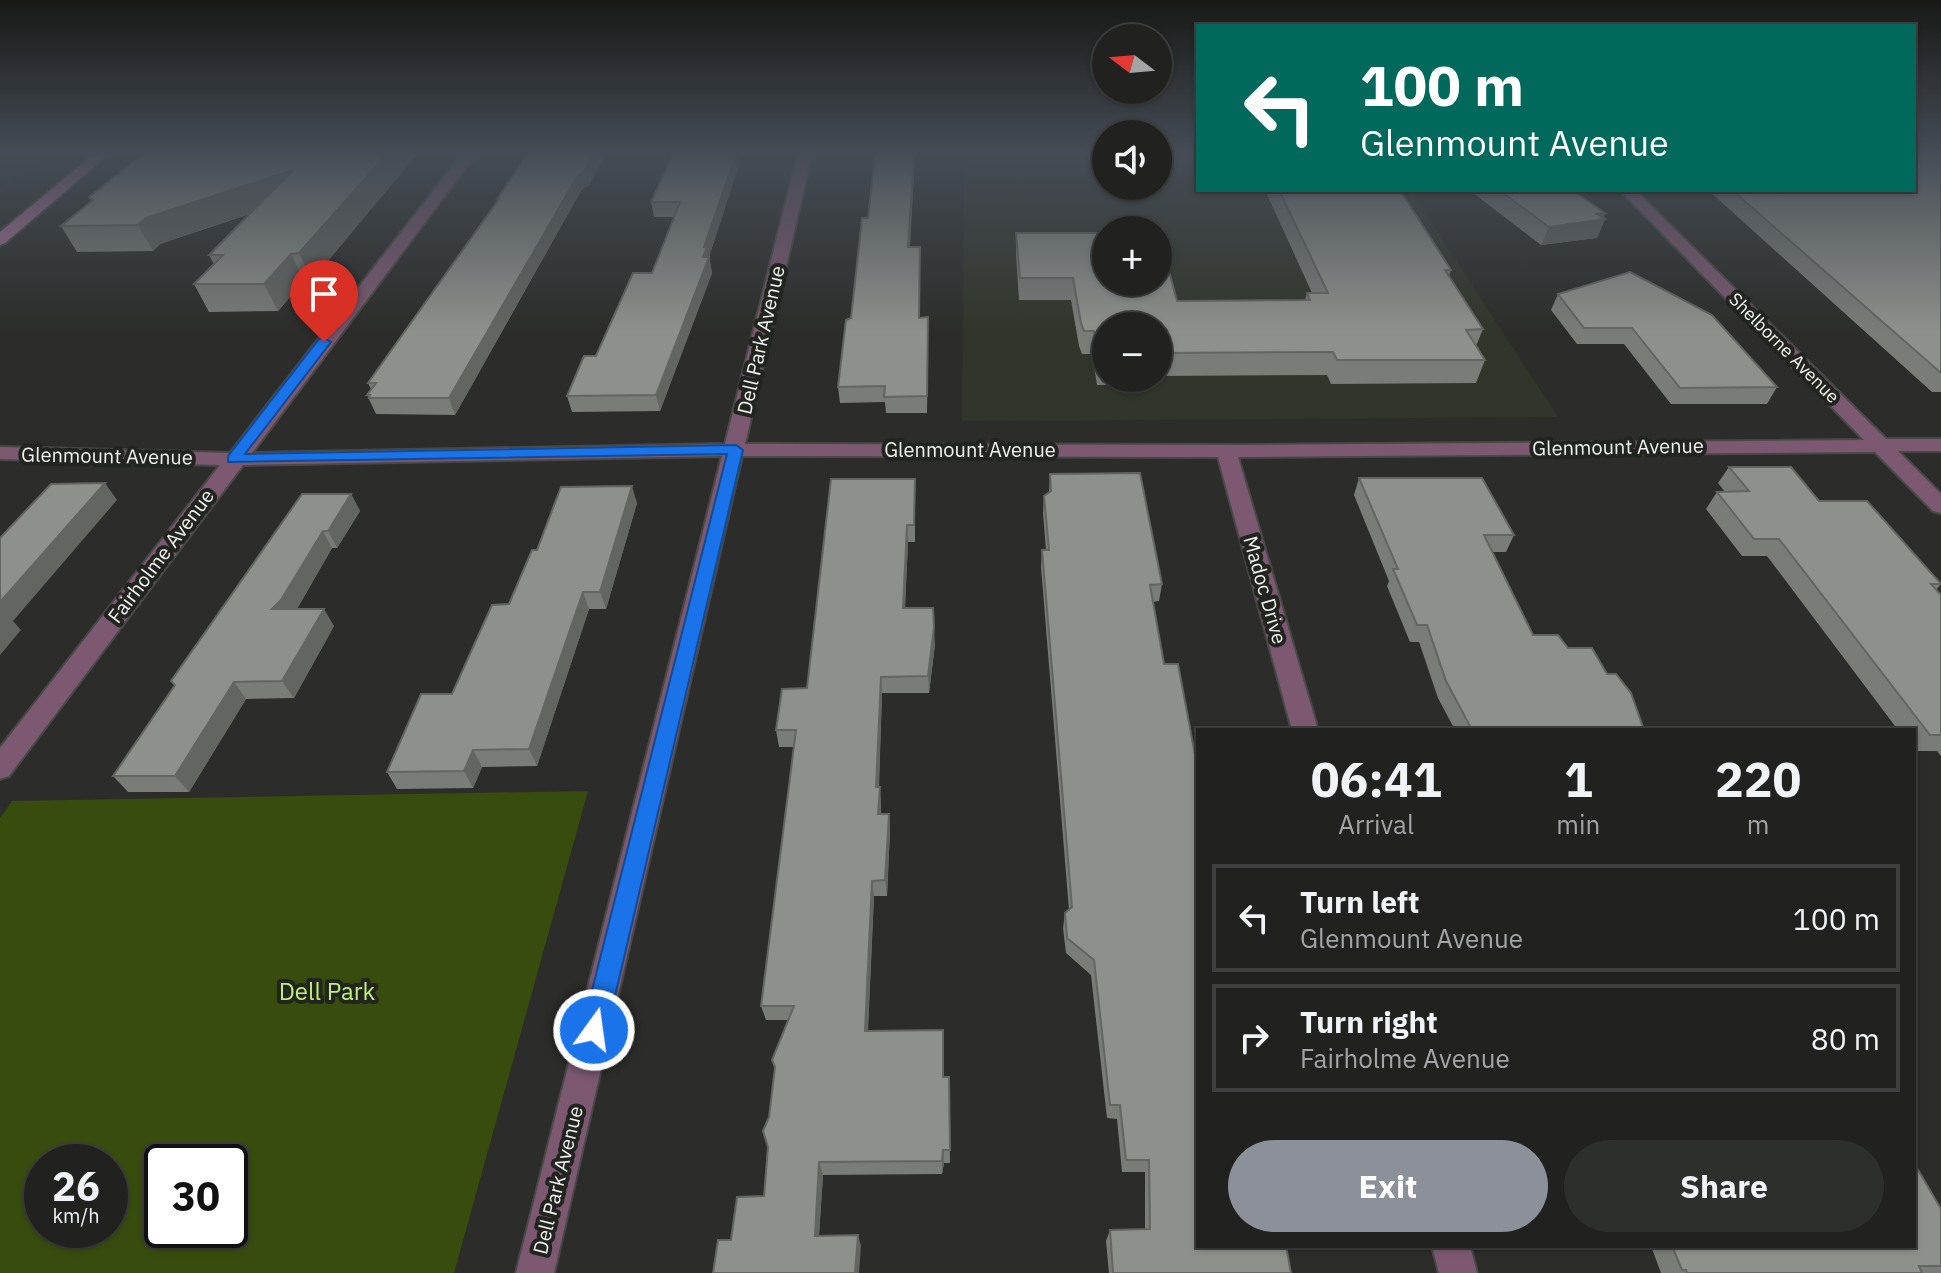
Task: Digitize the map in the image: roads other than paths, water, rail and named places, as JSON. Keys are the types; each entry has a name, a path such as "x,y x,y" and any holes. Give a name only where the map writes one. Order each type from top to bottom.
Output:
{"main road":[{"path":"0,240 32,213"}],"street":[{"name":"Fairholme Avenue","path":"0,768 423,213"},
{"name":"Dell Park Avenue","path":"535,1273 791,213"},
{"name":"Shelborne Avenue","path":"1650,213 1941,506"},
{"name":"Glenmount Avenue","path":"0,453 234,459 736,450 1941,445"},
{"name":"Madoc Drive","path":"1226,450 1304,728"},
{"path":"1452,1248 1458,1273"}],"park label":[{"name":"Dell Park","path":"327,992"}]}
